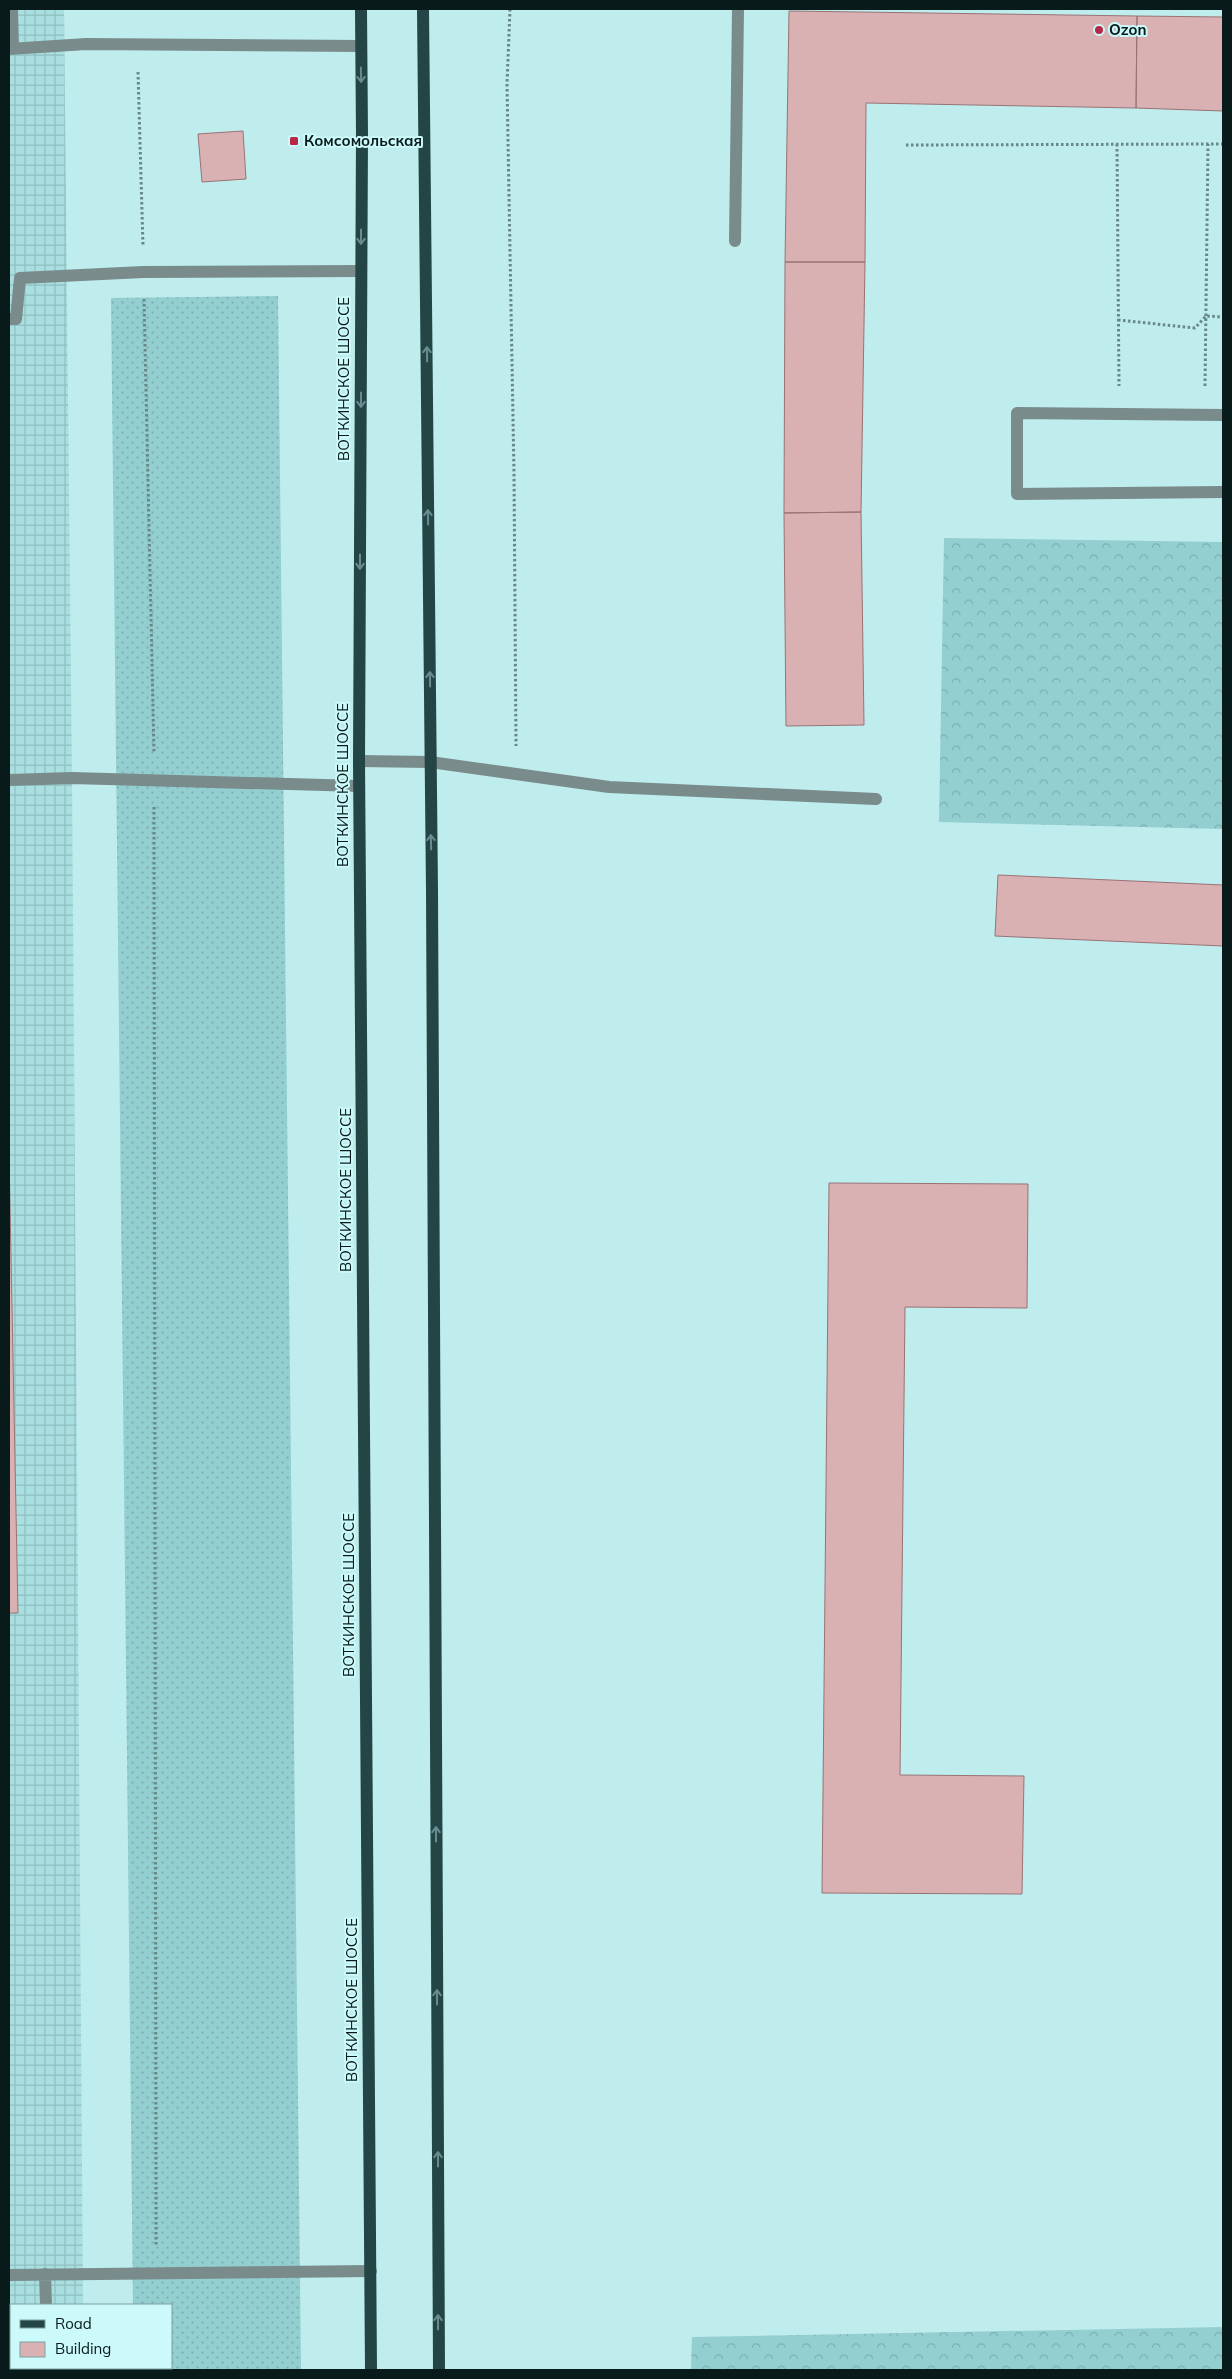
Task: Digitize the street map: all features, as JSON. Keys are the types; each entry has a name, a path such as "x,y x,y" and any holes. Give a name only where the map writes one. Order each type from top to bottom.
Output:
{"main road":[{"name":"ВОТКИНСКОЕ ШОССЕ","path":"361,9 358,761 371,2370"},
{"path":"423,9 430,762 438,2370"}],"lane":[{"path":"12,9 11,48 86,44 361,46"},
{"path":"735,241 738,9"},
{"path":"9,319 16,319 20,278 143,272 361,271"},
{"path":"1223,415 1017,413 1017,494 1223,492"},
{"path":"358,761 430,762 609,787 876,799"},
{"path":"9,780 72,778 359,786"},
{"path":"9,2275 370,2271"},
{"path":"45,2274 46,2304"}],"path":[{"path":"510,9 507,84 514,465 516,774"},
{"path":"138,45 154,780 156,2273"},
{"path":"906,144 1223,144"},
{"path":"1117,144 1119,414"},
{"path":"1204,415 1208,144"},
{"path":"1118,320 1195,328 1206,316"},
{"path":"1206,316 1223,317"}],"shaded area":[{"path":"9,9 64,9 72,778 83,2304 10,2304 10,2369 84,2370 9,2370"}],"green space":[{"path":"278,296 301,2370 134,2370 172,2369 172,2304 133,2304 111,298"},
{"path":"944,538 1223,542 1223,829 939,822"},
{"path":"1223,2327 1223,2370 691,2370 692,2337"}],"building":[{"path":"789,11 1137,16 1136,108 866,103 865,262 785,262"},
{"path":"1137,16 1223,17 1223,111 1136,108"},
{"path":"243,131 246,179 202,182 198,134"},
{"path":"785,262 865,262 861,512 784,513"},
{"path":"861,512 864,725 786,726 784,513"},
{"path":"998,875 1223,885 1223,946 995,936"},
{"path":"9,1154 18,1613 9,1613"},
{"path":"829,1183 1028,1184 1027,1308 905,1307 900,1775 1024,1776 1022,1894 822,1893"}],"place":[{"name":"Ozon","path":"1099,30"},
{"name":"Комсомольская","path":"294,141"}]}
